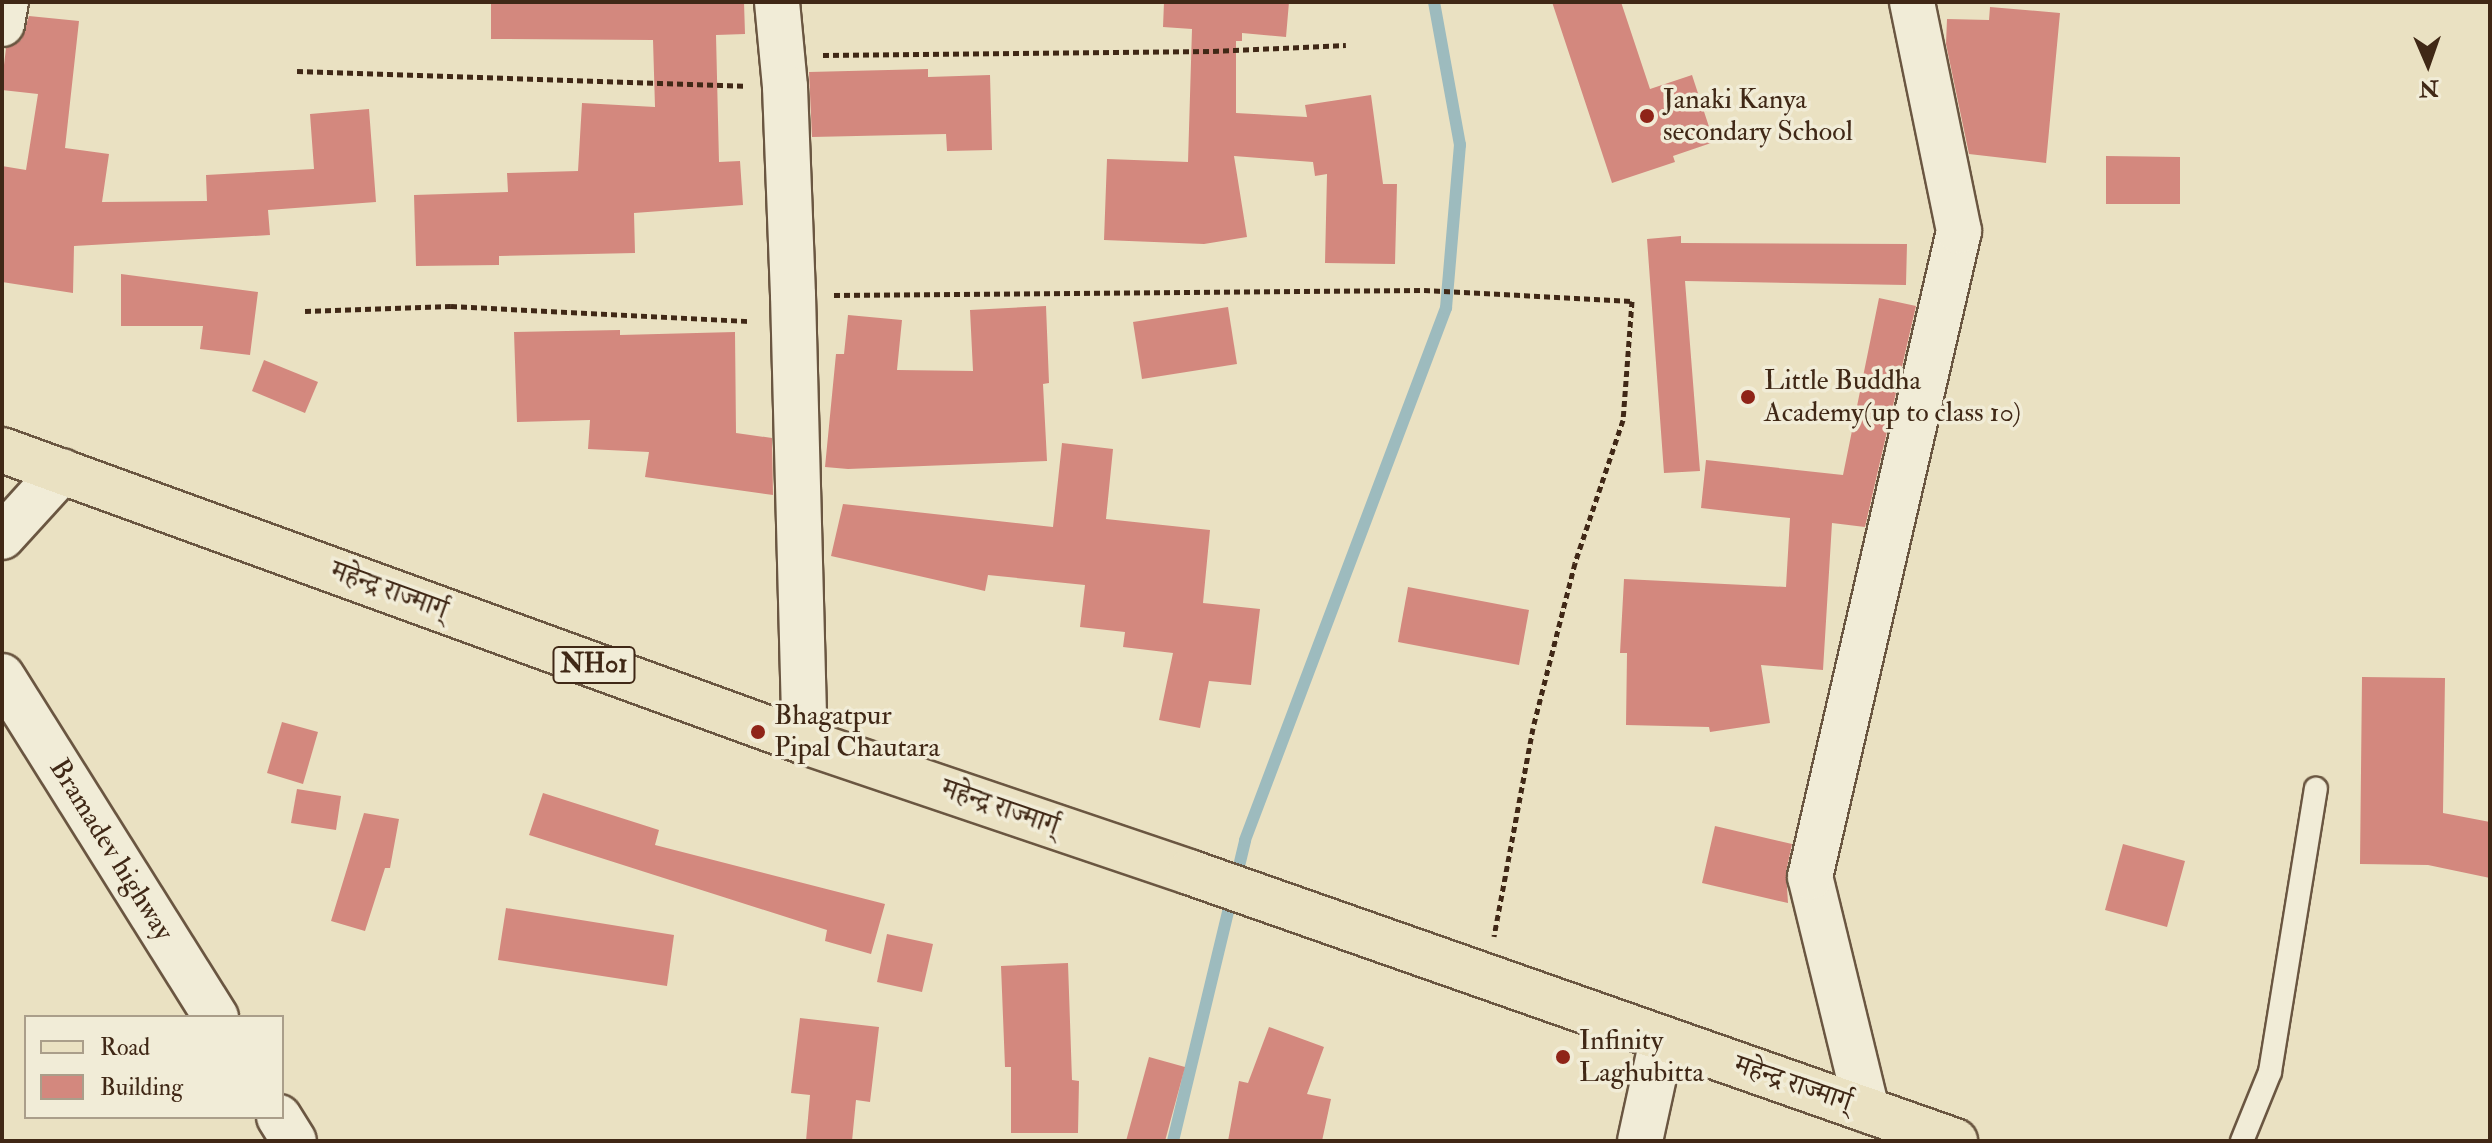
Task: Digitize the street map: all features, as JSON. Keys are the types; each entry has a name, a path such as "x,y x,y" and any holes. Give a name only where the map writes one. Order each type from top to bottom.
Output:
{"main road":[{"name":"महेन्द्र राज्मार्ग्","path":"2,450 805,742 1288,905 1486,979 1955,1141"}],"street":[{"path":"2,24 6,2"},
{"path":"777,2 783,71 805,742"},
{"path":"1867,1110 1810,877 1959,231 1912,2"},
{"path":"2,537 62,471"},
{"name":"Bramadev highway","path":"4,673 215,1015"},
{"path":"1640,1141 1662,1040"},
{"path":"280,1119 294,1141"}],"lane":[{"path":"2242,1141 2270,1072 2316,789"}],"path":[{"path":"297,71 783,71 1346,45"},
{"path":"305,311 451,306 792,309 1424,290 1632,301 1623,420 1575,563 1533,728 1486,979"}],"building":[{"path":"491,2 744,2 745,34 716,35 719,162 740,161 743,205 634,213 635,253 499,256 499,265 416,266 414,195 508,192 507,173 578,171 582,103 655,107 653,40 491,39"},
{"path":"1164,2 1289,2 1286,37 1242,33 1242,41 1236,41 1236,113 1307,117 1305,105 1371,95 1383,184 1397,184 1395,264 1325,263 1327,174 1315,176 1313,162 1234,156 1247,237 1204,244 1104,240 1107,159 1188,162 1192,29 1163,27"},
{"name":"Janaki Kanya secondary School","path":"1552,2 1621,2 1650,89 1692,75 1714,142 1673,156 1675,162 1612,183"},
{"path":"1990,7 2060,13 2046,163 1969,154 1946,44 1947,19 1989,20"},
{"path":"29,16 79,21 65,148 109,154 102,202 207,201 206,175 314,169 310,114 369,109 376,202 268,210 270,235 74,246 73,293 2,282 2,166 26,170 38,94 2,90 2,82 6,48 21,40"},
{"path":"928,69 928,77 990,75 992,150 947,151 946,134 812,137 809,72"},
{"path":"2106,156 2180,157 2180,204 2106,204"},
{"path":"1681,236 1681,243 1907,244 1906,285 1685,281 1700,471 1664,473 1647,239"},
{"path":"121,274 258,292 250,355 200,349 203,326 121,326"},
{"path":"1879,298 1916,306 1865,527 1832,523 1823,670 1761,665 1770,723 1710,732 1709,727 1626,725 1627,653 1620,653 1624,579 1786,587 1790,518 1701,508 1706,460 1843,475"},
{"path":"1046,306 1049,383 1043,384 1047,461 848,469 825,467 836,354 844,354 848,315 902,320 897,370 973,371 970,310"},
{"path":"1228,307 1237,364 1142,379 1133,322"},
{"path":"620,330 620,335 735,332 736,433 772,438 773,495 645,477 649,452 588,449 590,420 517,422 514,332"},
{"path":"264,360 318,382 305,413 252,391"},
{"path":"1062,443 1113,449 1106,519 1210,530 1203,603 1260,609 1251,685 1209,681 1200,728 1159,720 1173,653 1123,647 1125,632 1080,627 1085,585 988,575 985,591 831,556 843,504 1053,527"},
{"path":"1408,587 1529,610 1519,665 1398,642"},
{"path":"2362,677 2445,678 2443,813 2490,822 2490,878 2428,865 2360,864"},
{"path":"282,722 318,732 303,784 267,773"},
{"path":"297,789 341,796 336,830 291,823"},
{"path":"543,793 659,830 655,845 885,904 871,954 825,941 827,930 529,835"},
{"path":"364,813 399,819 390,868 385,868 365,931 331,921"},
{"path":"1715,826 1792,844 1786,872 1788,903 1702,883"},
{"path":"2123,844 2185,861 2167,927 2105,910"},
{"path":"506,908 674,935 667,986 498,960"},
{"path":"887,934 933,944 922,992 877,982"},
{"path":"1068,963 1072,1080 1079,1081 1078,1133 1011,1133 1011,1067 1005,1067 1001,966"},
{"path":"800,1018 879,1027 870,1102 856,1100 852,1141 806,1141 810,1095 791,1093"},
{"path":"1269,1027 1324,1047 1307,1094 1331,1099 1322,1141 1228,1141 1239,1081 1248,1083"},
{"path":"1149,1057 1185,1067 1165,1141 1126,1141"}],"waterway":[{"path":"1173,1141 1245,840 1446,308 1460,145 1434,2"}],"place":[{"name":"Janaki Kanya secondary School","path":"1647,116"},
{"name":"Little Buddha Academy(up to class 10)","path":"1748,397"},
{"name":"Bhagatpur Pipal Chautara","path":"758,732"},
{"name":"Infinity Laghubitta","path":"1563,1057"}]}
